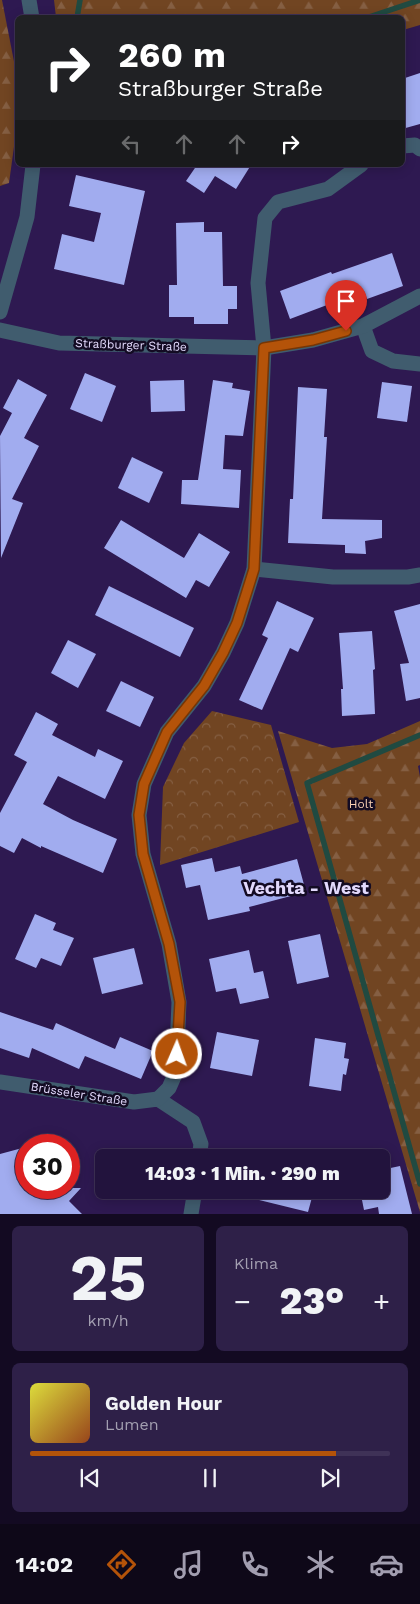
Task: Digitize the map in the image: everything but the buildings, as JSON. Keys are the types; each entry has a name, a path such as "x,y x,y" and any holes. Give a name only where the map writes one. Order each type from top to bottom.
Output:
{"street":[{"path":"29,0 32,15"},
{"path":"405,146 415,145 420,149"},
{"path":"0,312 27,217 33,167"},
{"path":"200,1149 201,1144 193,1122 158,1099 169,1088 176,1072 180,1002 169,944 143,854 139,815 144,784 167,732 204,686 223,653 237,623 254,569 264,348 258,283 265,218 278,202 328,189 358,167"},
{"name":"Straßburger Straße","path":"0,330 59,342 264,348 313,340 363,326 420,296"},
{"path":"363,326 372,351 394,361 420,364"},
{"path":"254,569 333,577 408,577 420,575"},
{"name":"Brüsseler Straße","path":"0,1082 134,1102 158,1099"},
{"path":"191,1214 194,1199"}],"green space":[{"path":"0,0 2,0 15,67 15,140 9,183 0,186"},
{"path":"54,0 420,0 420,25 405,29 405,15 56,15"},
{"path":"212,711 271,725 299,822 160,865 163,787 184,743"},
{"name":"Holt","path":"420,721 420,765 418,766 420,777 420,1212 278,731 332,748 367,744"}],"waterway":[{"path":"78,15 80,0"},
{"path":"375,15 420,0"},
{"path":"420,735 307,783 420,1184"}],"district":[{"name":"Vechta - West","path":"306,887"}],"route":[{"path":"177,1054 180,1002 169,944 143,854 139,815 144,784 167,732 204,686 223,653 237,623 254,569 264,348 313,340 346,331"}]}
